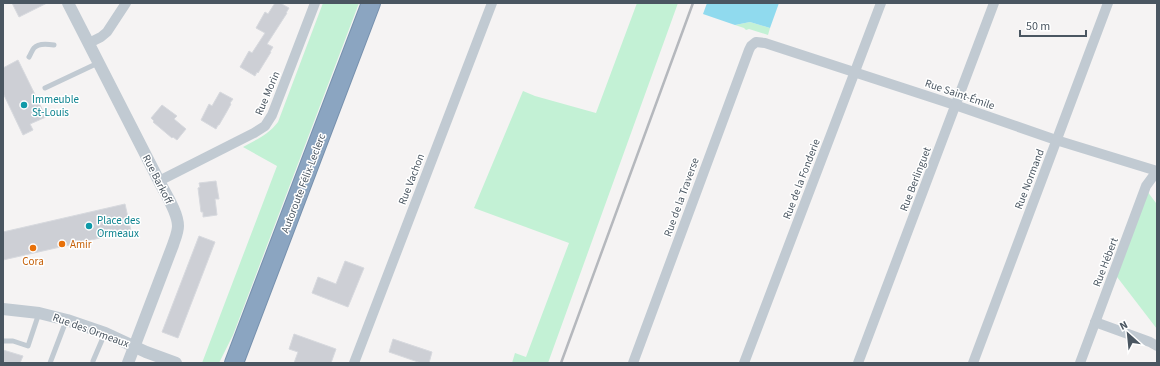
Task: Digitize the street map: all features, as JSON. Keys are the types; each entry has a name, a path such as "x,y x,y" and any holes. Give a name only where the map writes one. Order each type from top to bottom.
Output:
{"highway":[{"name":"Autoroute Félix-Leclerc","path":"234,363 371,3"},
{"name":"Autoroute Félix-Leclerc","path":"247,363 384,3"}],"street":[{"name":"Rue Barkoff","path":"68,3 159,181 175,214 177,222 178,230 173,245 128,363"},
{"path":"89,43 107,32 126,3"},
{"name":"Rue Morin","path":"159,181 254,133 267,124 272,115 315,3"},
{"name":"Rue Vachon","path":"354,363 492,3"},
{"name":"Rue de la Fonderie","path":"744,363 881,3"},
{"name":"Rue Berlinguet","path":"858,363 994,3"},
{"name":"Rue Normand","path":"973,363 1108,3"},
{"name":"Rue Saint-Émile","path":"756,42 765,43 955,105 1056,140 1157,171"},
{"name":"Rue de la Traverse","path":"633,363 749,50 756,42"},
{"name":"Rue Hébert","path":"1080,363 1146,186 1157,171"},
{"name":"Rue des Ormeaux","path":"3,309 39,313 66,320 105,333 146,352 176,363"},
{"path":"1095,322 1150,342 1157,346"}],"lane":[{"path":"29,57 36,46 42,44 54,45"},
{"path":"45,88 99,63"},
{"path":"3,341 16,342 28,346 39,313"},
{"path":"50,363 66,320"},
{"path":"94,362 105,333"}],"green space":[{"path":"323,3 359,3 233,335 219,363 202,363 277,166 243,147 266,133 278,122"},
{"path":"637,3 678,3 548,363 512,363 515,353 526,357 569,243 474,208 523,91 535,96 596,113"},
{"path":"750,22 770,28 768,35 749,29 746,30 735,25"},
{"path":"1147,191 1156,203 1157,202 1157,329 1114,273"}],"water":[{"path":"707,3 779,3 770,28 750,22 735,25 703,14"}],"building":[{"path":"12,3 47,3 19,17"},
{"path":"275,3 280,3 289,8 267,44 273,47 271,52 255,76 240,67 249,51 252,53 265,33 256,28 265,12 268,14"},
{"name":"Immeuble St-Louis","path":"18,60 46,117 30,124 33,130 23,135 3,93 3,68"},
{"path":"220,92 233,99 216,129 201,120 209,104 212,106"},
{"path":"162,105 177,116 174,119 186,129 177,140 173,137 172,138 153,122 154,121 151,118"},
{"path":"216,181 219,199 215,199 217,215 203,217 198,188 200,187 199,183"},
{"name":"Place des Ormeaux","path":"125,204 131,231 3,260 3,232"},
{"path":"199,236 215,242 178,338 162,332"},
{"path":"345,261 364,268 348,307 312,293 318,277 336,284"},
{"path":"294,334 336,349 331,363 294,363 298,352 289,349"},
{"path":"393,339 432,352 429,363 421,363 389,352"},
{"path":"3,350 23,356 20,363 3,363"}],"railway":[{"path":"561,363 693,3"}],"place":[{"name":"Immeuble St-Louis","path":"24,105"},
{"name":"Place des Ormeaux","path":"89,226"},
{"name":"Amir","path":"62,244"},
{"name":"Cora","path":"33,248"}]}
